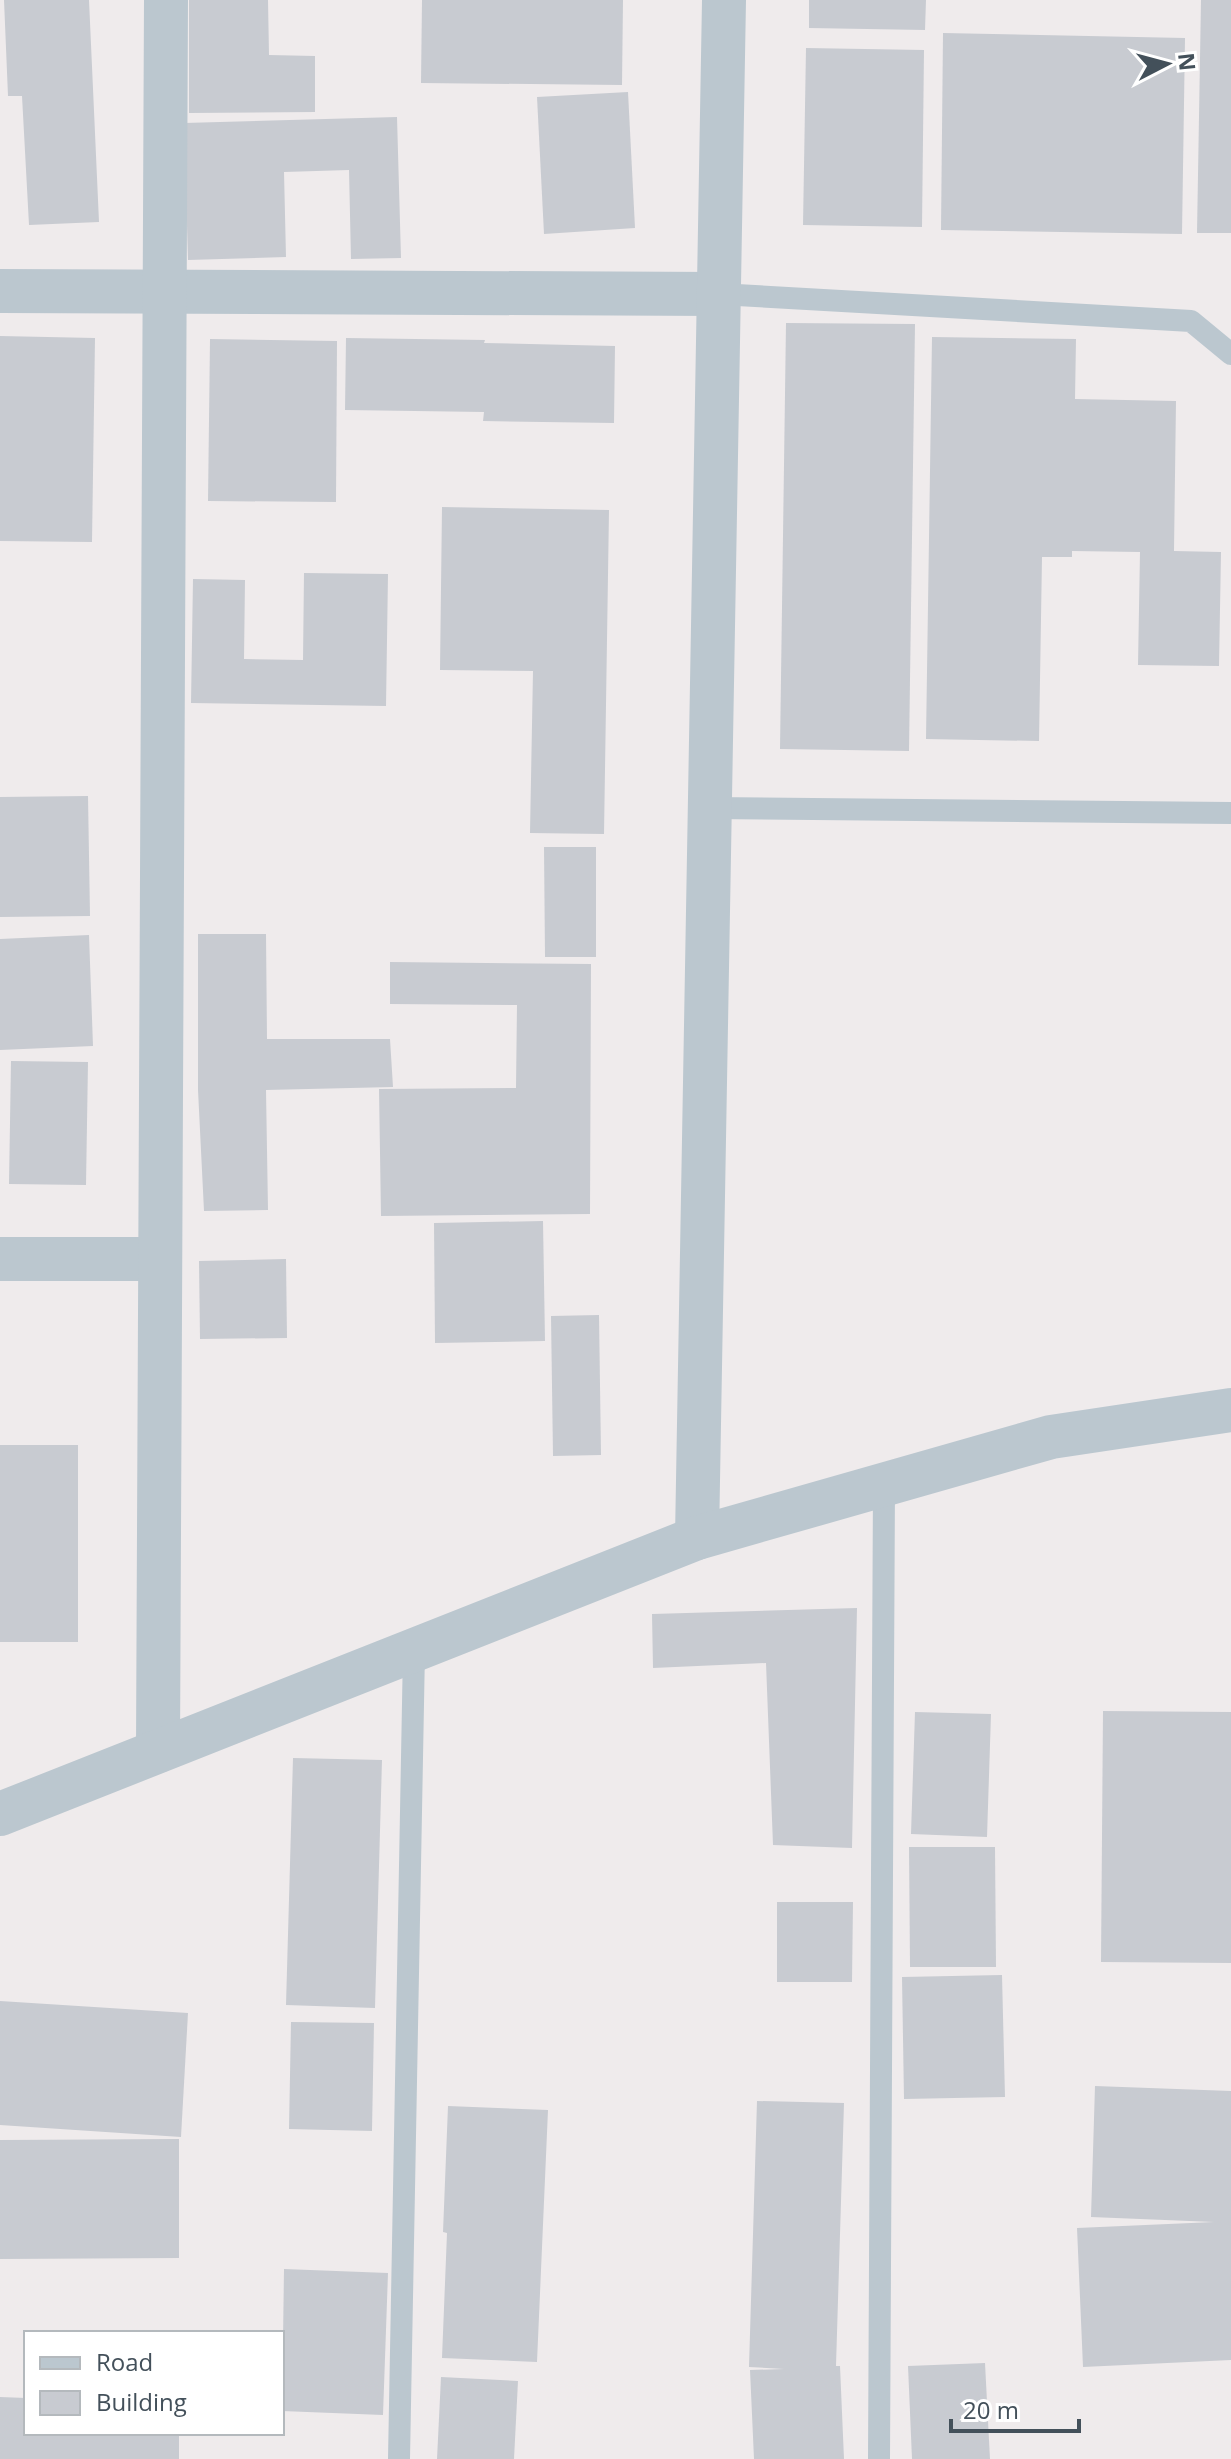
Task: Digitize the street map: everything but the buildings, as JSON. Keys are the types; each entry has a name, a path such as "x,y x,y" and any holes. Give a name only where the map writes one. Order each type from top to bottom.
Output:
{"street":[{"path":"158,1751 166,0"},
{"path":"697,1538 724,0"},
{"path":"0,291 719,294"},
{"path":"0,1259 160,1259"},
{"path":"0,1814 697,1538 1051,1437 1231,1410"}],"lane":[{"path":"719,294 1191,321 1231,354"},
{"path":"710,808 1231,813"},
{"path":"879,2459 884,1484"},
{"path":"399,2459 414,1650"}]}
